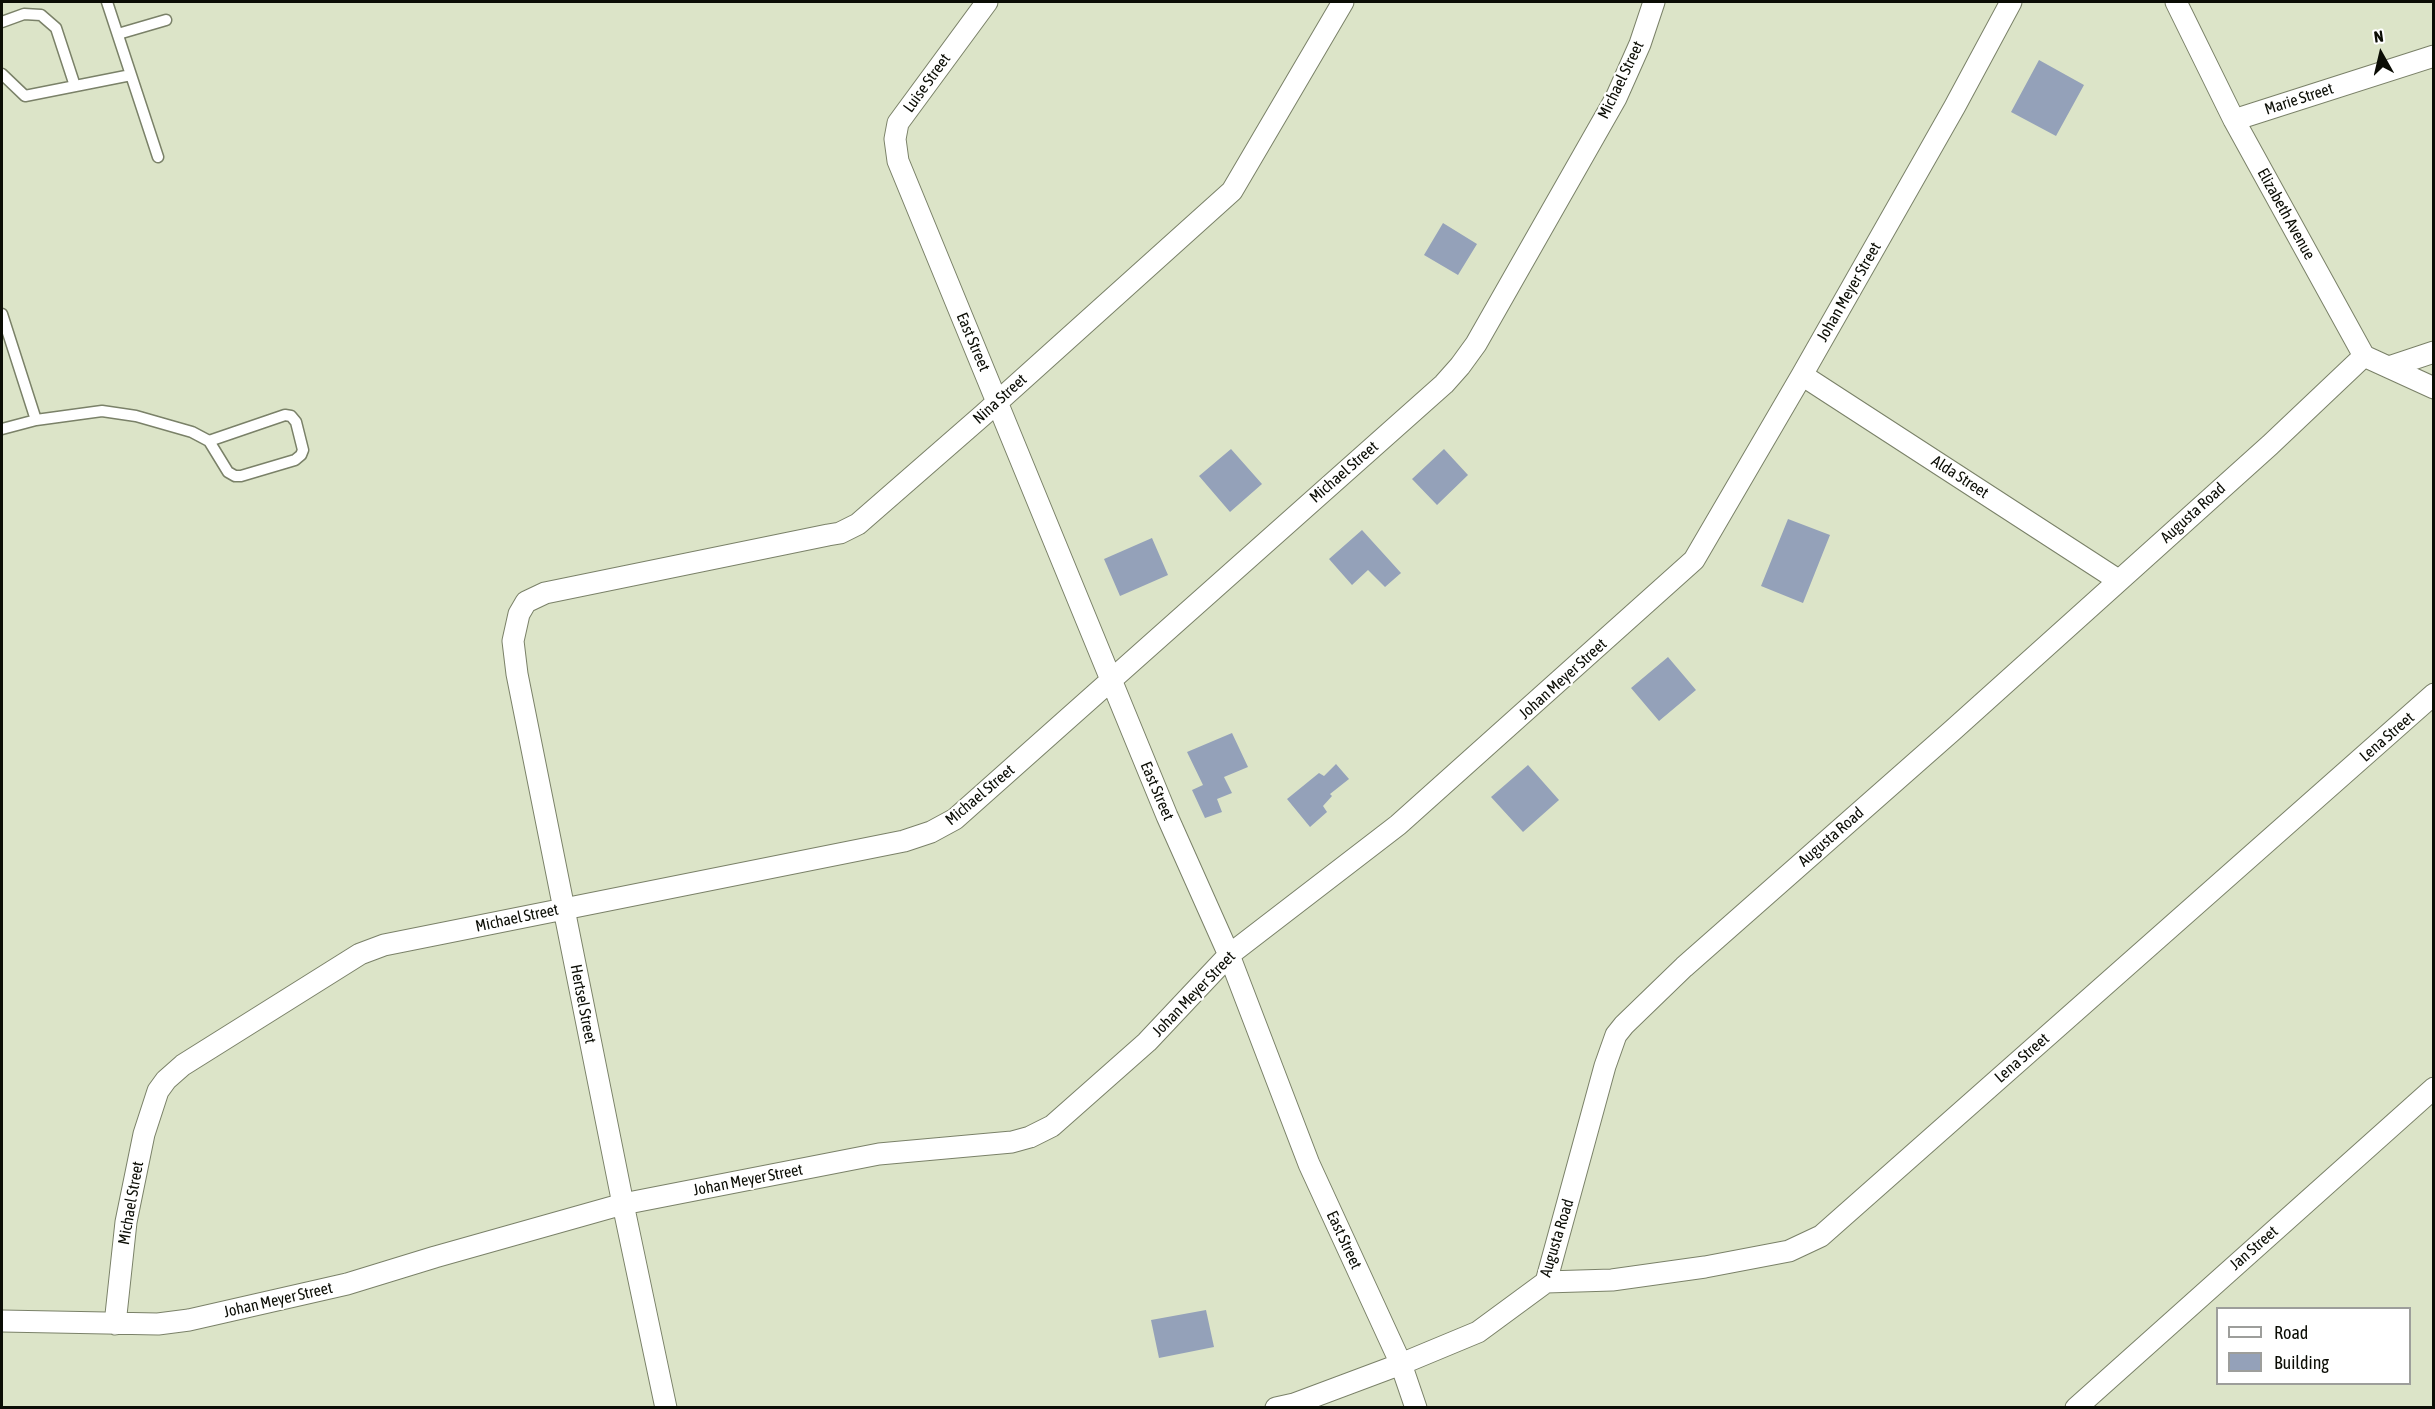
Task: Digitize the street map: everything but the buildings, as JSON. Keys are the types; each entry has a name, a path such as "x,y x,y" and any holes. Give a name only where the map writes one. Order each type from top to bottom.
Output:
{"street":[{"name":"Luise Street","path":"903,173 895,148 898,123 987,2"},
{"name":"Nina Street","path":"526,602 545,592 828,536 849,529 866,517 1232,191 1343,2"},
{"name":"Michael Street","path":"116,1324 126,1222 144,1134 159,1091 174,1073 373,948 882,845 932,832 955,819 1444,384 1460,366 1476,344 1616,98 1640,44 1654,2"},
{"name":"Johan Meyer Street","path":"2,1321 116,1324 175,1322 317,1292 623,1204 879,1154 1012,1142 1030,1137 1057,1121 1147,1042 1229,955 1398,825 1694,560 1703,548 1955,106 2011,2"},
{"name":"Elizabeth Avenue","path":"2176,2 2234,120 2364,356"},
{"name":"Marie Street","path":"2234,120 2433,56"},
{"name":"East Street","path":"903,173 1167,816 1229,955 1309,1164 1401,1364 1416,1407"},
{"path":"2389,367 2433,352"},
{"path":"2364,356 2433,388"},
{"name":"Augusta Road","path":"1276,1407 1294,1404 1478,1332 1546,1282 1608,1056 1616,1035 1624,1025 1684,967 1953,730 2118,579 2270,445 2364,356"},
{"name":"Alda Street","path":"1802,375 2118,579"},
{"name":"Hertsel Street","path":"526,602 515,625 513,650 623,1204 666,1407"},
{"name":"Lena Street","path":"1546,1282 1612,1280 1665,1274 1783,1253 1821,1236 2433,694"},
{"name":"Jan Street","path":"2076,1407 2433,1088"}],"lane":[{"path":"107,2 158,157"},
{"path":"2,22 24,14 41,15 56,28 75,86"},
{"path":"118,34 166,20"},
{"path":"2,74 25,96 131,75"},
{"path":"2,314 36,420"},
{"path":"2,429 36,420 102,411 136,416 192,432 209,441 228,472 235,476 295,460 303,450 296,422 291,416 285,415 209,441"}]}
